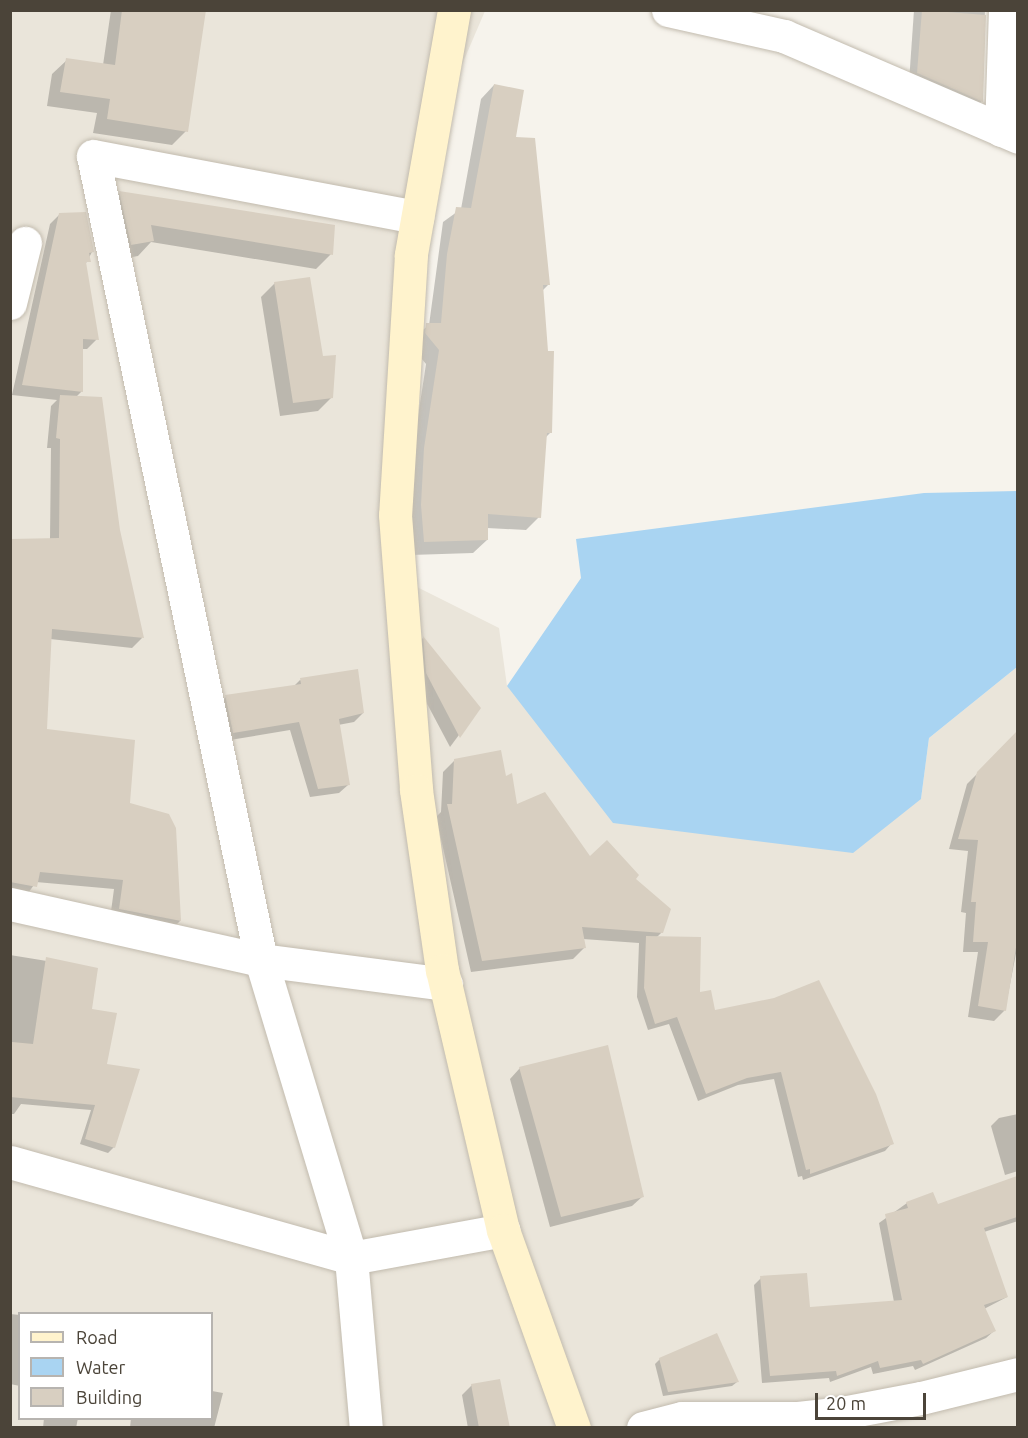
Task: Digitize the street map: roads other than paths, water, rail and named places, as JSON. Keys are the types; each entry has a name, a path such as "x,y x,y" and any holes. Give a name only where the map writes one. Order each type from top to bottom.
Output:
{"main road":[{"path":"454,10 411,255 395,514 416,790 446,984 503,1230 574,1428"}],"street":[{"path":"668,10 784,36 1009,134 1005,10"},
{"path":"366,1428 351,1257 261,960 93,156 417,217"},
{"path":"10,303 25,243"},
{"path":"10,904 261,960 446,984"},
{"path":"10,1162 351,1257 503,1230"},
{"path":"643,1428 682,1418 803,1423 921,1398 1017,1374"}],"water":[{"path":"1017,491 1017,667 929,738 921,799 853,853 613,823 507,686 581,578 576,539 924,493"}]}
